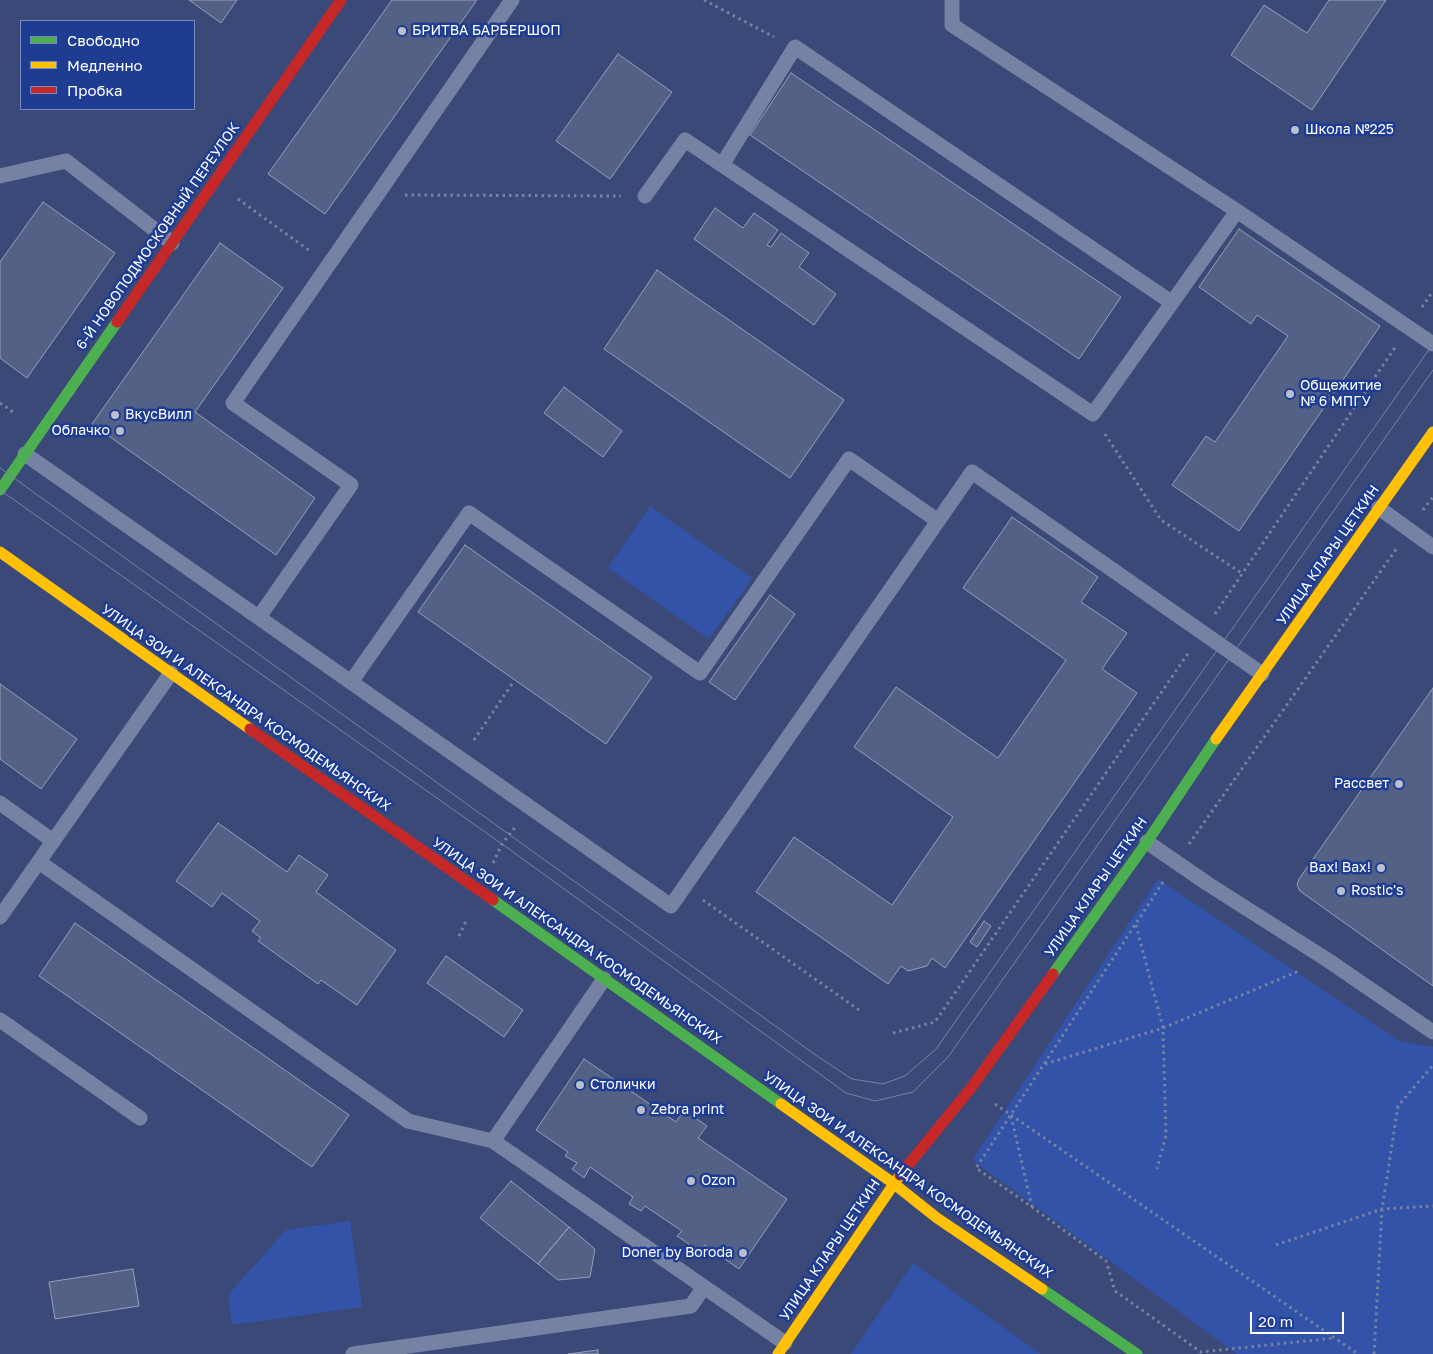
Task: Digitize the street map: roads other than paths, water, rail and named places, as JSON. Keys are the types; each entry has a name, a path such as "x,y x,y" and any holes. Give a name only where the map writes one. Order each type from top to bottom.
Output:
{"street":[{"name":"6-Й НОВОПОДМОСКОВНЫЙ ПЕРЕУЛОК","path":"0,490 341,0"},
{"name":"УЛИЦА КЛАРЫ ЦЕТКИН","path":"782,1348 893,1183 971,1088 1147,842 1262,674 1433,432"},
{"name":"УЛИЦА ЗОИ И АЛЕКСАНДРА КОСМОДЕМЬЯНСКИХ","path":"0,552 893,1183 937,1218 1137,1354"}],"lane":[{"path":"259,618 351,485 233,403 512,0"},
{"path":"952,0 952,25 1237,211 1433,344"},
{"path":"722,165 795,47 1171,302"},
{"path":"645,196 685,140 1093,414 1237,211"},
{"path":"0,176 66,161 172,243"},
{"path":"24,454 671,906 972,472 1262,674"},
{"path":"351,682 469,513 700,674 849,459 938,521"},
{"path":"1379,508 1433,547"},
{"path":"0,917 171,673"},
{"path":"0,803 53,841"},
{"path":"1147,842 1433,1032"},
{"path":"39,862 408,1121 492,1141 704,1287 782,1348"},
{"path":"492,1141 604,979"},
{"path":"0,1020 140,1118"},
{"path":"353,1354 691,1306 704,1287"}],"tram line":[{"path":"0,468 817,1056 852,1079 883,1084 905,1076 936,1049 1433,344"},
{"path":"0,490 502,844 846,1093 875,1101 913,1092 948,1057 1433,370"}],"place":[{"name":"БРИТВА БАРБЕРШОП","path":"402,31"},
{"name":"Школа №225","path":"1295,130"},
{"name":"Общежитие № 6 МПГУ","path":"1290,394"},
{"name":"ВкусВилл","path":"115,415"},
{"name":"Облачко","path":"120,431"},
{"name":"Рассвет","path":"1399,784"},
{"name":"Вах! Вах!","path":"1381,868"},
{"name":"Rostic's","path":"1341,891"},
{"name":"Столички","path":"580,1085"},
{"name":"Zebra print","path":"641,1110"},
{"name":"Ozon","path":"691,1181"},
{"name":"Doner by Boroda","path":"743,1253"}]}
